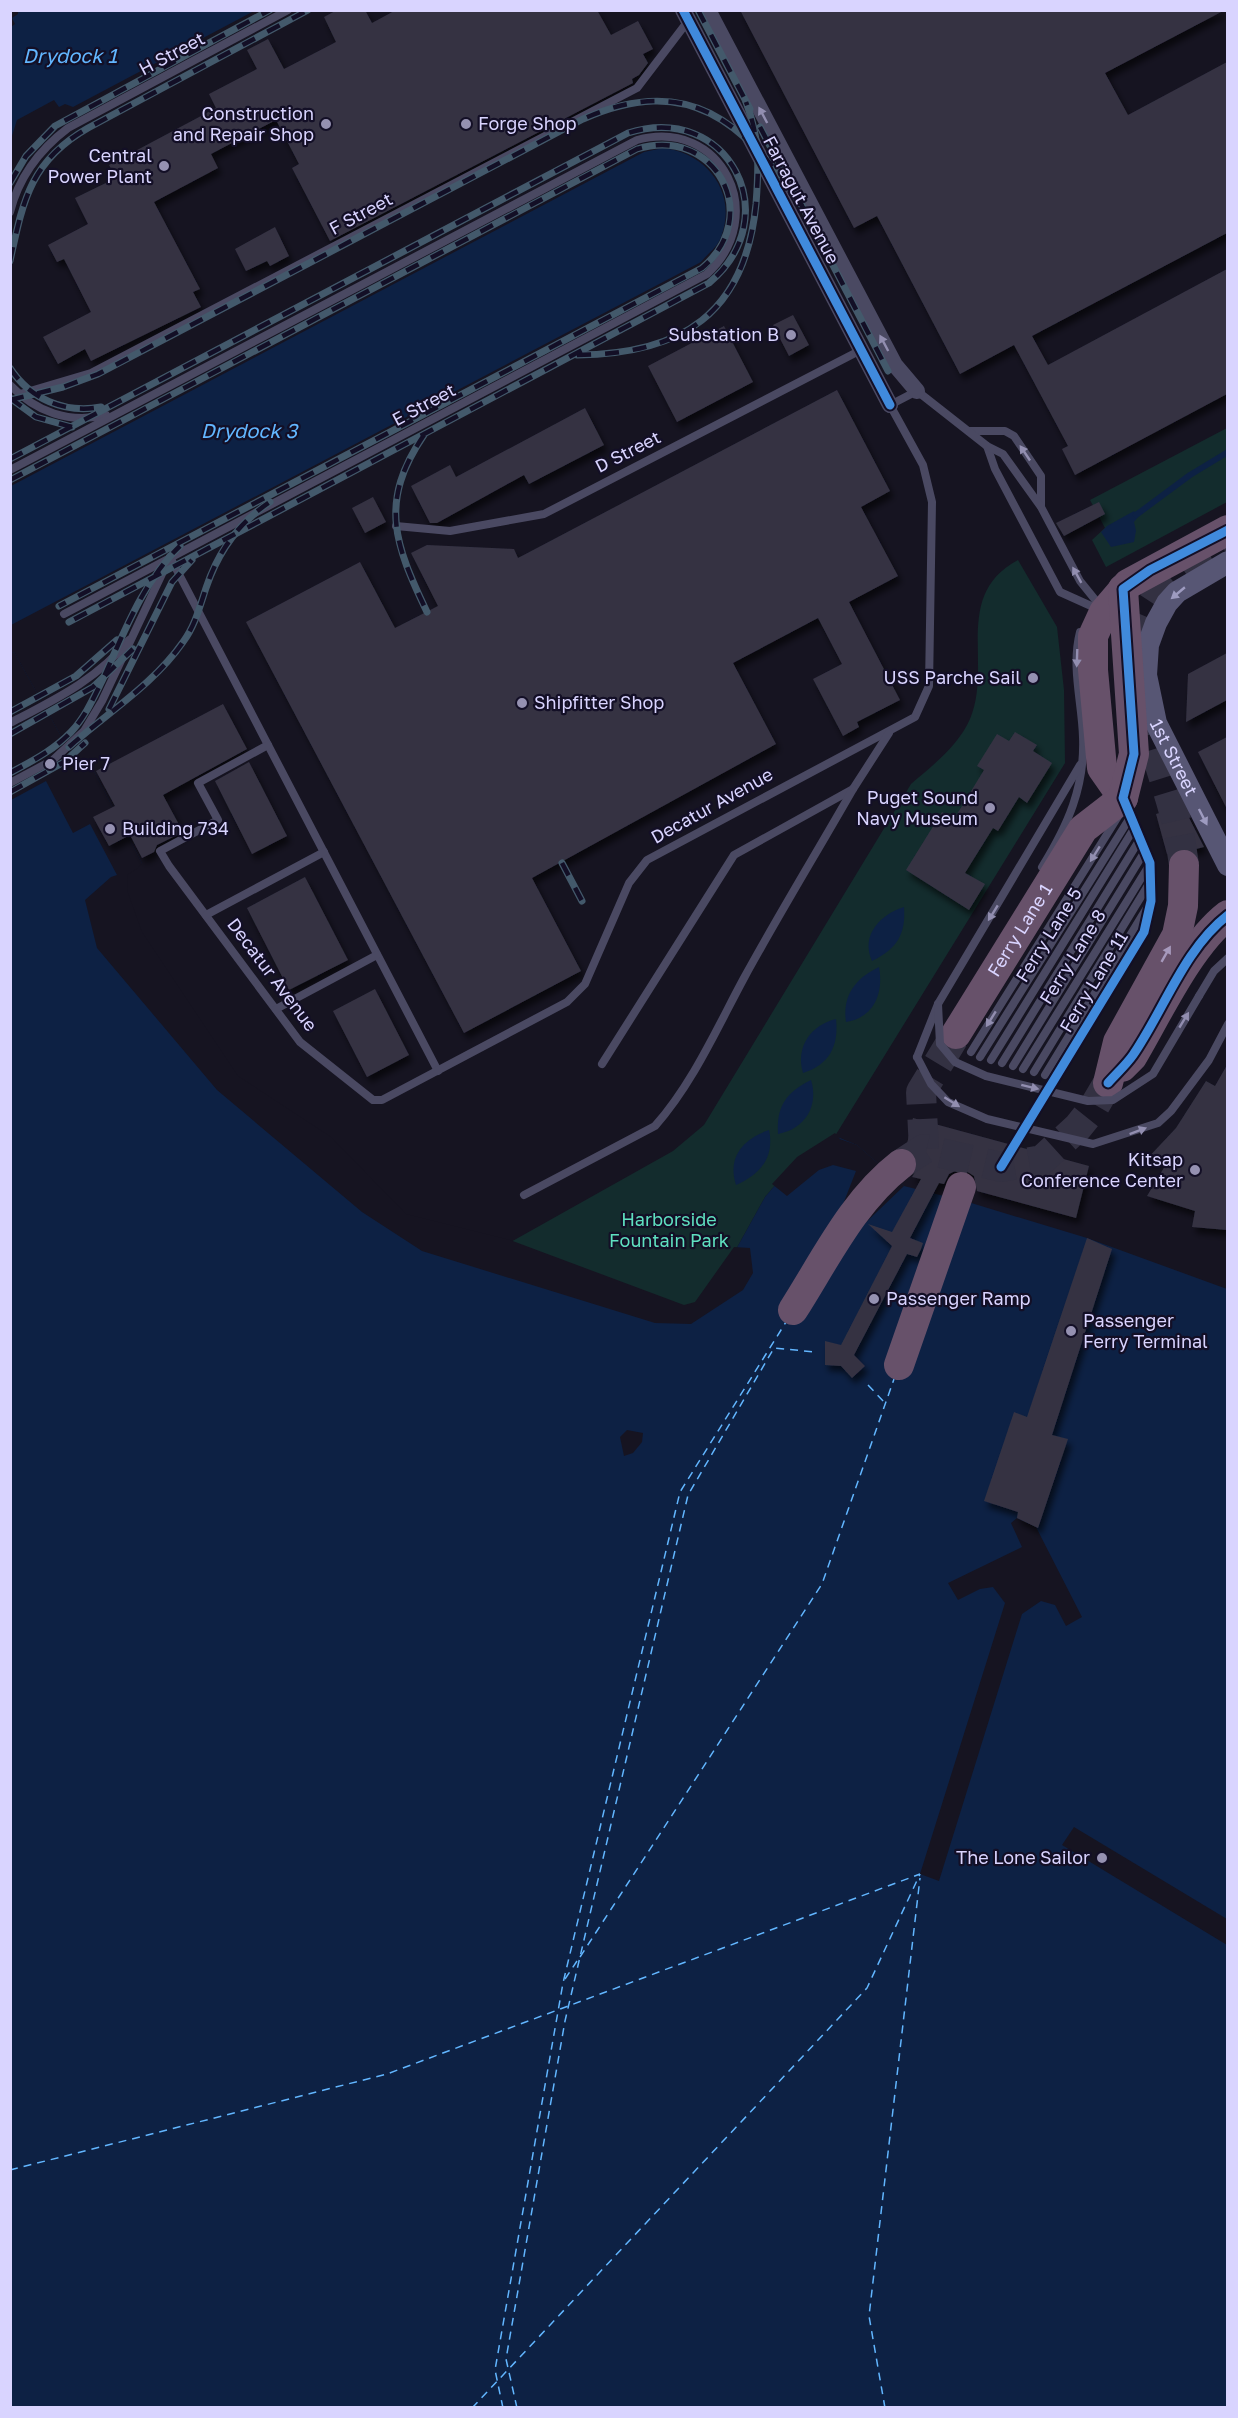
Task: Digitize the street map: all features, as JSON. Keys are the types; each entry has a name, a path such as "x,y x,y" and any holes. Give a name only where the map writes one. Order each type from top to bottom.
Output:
{"highway":[{"path":"1111,815 1102,768 1093,670 1093,636 1121,620 1150,570 1227,530"},
{"name":"Ferry Lane 1","path":"964,1043 1111,815"},
{"path":"1184,865 1183,906 1177,935 1118,1042 1108,1083 1132,1057 1194,954 1211,930 1227,915"},
{"path":"793,1310 863,1200 877,1182 901,1164"},
{"path":"899,1365 961,1187"}],"main road":[{"name":"1st Street","path":"1227,562 1177,592 1155,623 1121,620 1146,675 1156,723 1227,865"}],"street":[{"name":"Farragut Avenue","path":"708,10 895,365 917,391"},
{"name":"Farragut Avenue","path":"685,16 890,405"}],"lane":[{"name":"H Street","path":"10,212 26,171 46,146 68,128 288,10"},
{"name":"F Street","path":"20,394 91,373 637,88 685,16"},
{"name":"E Street","path":"64,614 707,274 725,255 735,228 736,199 729,179 711,154 686,140 662,136 637,140 126,408"},
{"name":"D Street","path":"396,526 450,531 544,514 861,350"},
{"path":"10,385 41,409 75,419 100,417 126,408"},
{"path":"890,405 917,391"},
{"name":"Farragut Avenue","path":"917,391 987,446 1003,454 1041,507 1080,582 1121,620"},
{"name":"Decatur Avenue","path":"268,745 198,783 218,820 160,851 300,1042 373,1100 382,1101 567,1002 585,984 629,883 647,860 815,768 915,717 929,686 932,502 923,465 890,405"},
{"path":"10,470 126,408"},
{"path":"969,431 1005,431 1014,436 1041,476 1041,507"},
{"name":"Farragut Avenue","path":"987,446 995,469 1060,592 1121,620"},
{"path":"10,783 53,760 84,731 145,614 170,557"},
{"path":"170,557 438,1071"},
{"path":"10,723 94,675 124,646 145,614"},
{"path":"1039,873 1067,821 1080,789 1083,759 1076,663 1080,631 1086,623 1121,620"},
{"path":"524,1195 655,1126 668,1111 889,732"},
{"path":"1083,759 1024,863 938,1004 917,1057 931,1084 948,1102 987,1119 1093,1144 1158,1123 1171,1111 1209,1060 1227,1024"},
{"path":"602,1064 734,855 854,789"},
{"path":"1044,1075 1151,901 1150,863 1135,827 1111,815"},
{"path":"964,1043 1111,815"},
{"path":"980,1057 1111,815"},
{"name":"Ferry Lane 5","path":"991,1060 1135,827"},
{"path":"1002,1063 1140,838"},
{"path":"1013,1066 1145,851"},
{"path":"206,915 324,852"},
{"name":"Ferry Lane 8","path":"1023,1069 1150,863"},
{"path":"1034,1072 1150,882"},
{"path":"276,1010 377,956"},
{"path":"938,1004 940,1044 955,1062 986,1076 1089,1101 1113,1100 1153,1074 1214,972 1227,958"}],"green space":[{"path":"1227,428 1227,502 1106,567 1092,540 1105,528 1090,500"},
{"name":"Harborside Fountain Park","path":"1018,560 1057,627 1064,690 1065,763 835,1136 777,1183 765,1197 734,1253 697,1304 684,1308 509,1243 673,1151 704,1125 911,784 944,754 965,729 976,698 980,611 986,592 998,575"}],"water":[{"name":"Drydock 1","path":"18,10 254,11 73,107 65,104 59,107 54,100 17,120 11,139 11,27 15,24 12,18 18,14"},
{"name":"Drydock 3","path":"663,148 679,151 693,158 715,178 722,191 725,221 721,237 701,262 11,625 11,486 644,152"},
{"path":"1134,511 1138,517 1134,522 1136,531 1134,542 1111,547 1101,532 1107,526"},
{"path":"14,652 76,763 87,758 142,863 124,873 125,894 140,933 235,1078 405,1217 676,1307 697,1304 734,1253 765,1197 777,1183 835,1136 857,1145 904,1186 968,1202 1087,1238 1227,1289 1228,2407 11,2408 10,654"},
{"path":"904,907 903,925 898,940 888,951 872,961 869,943 875,927 888,915"},
{"path":"879,967 880,986 875,1003 864,1015 846,1022 846,1004 852,989 864,976"},
{"path":"836,1019 836,1038 826,1060 803,1073 801,1054 807,1038 819,1026"},
{"path":"811,1080 813,1099 808,1115 796,1127 778,1134 779,1116 784,1101 795,1090"},
{"path":"769,1130 770,1149 763,1164 752,1176 736,1185 734,1166 739,1150 752,1138"}],"pier":[{"path":"14,652 76,763 87,758 142,863 127,875 128,893 142,932 238,1076 331,1137 406,1214 510,1240 684,1305 695,1302 734,1247 750,1248 753,1273 743,1290 691,1324 655,1323 422,1251 362,1212 217,1090 97,948 85,900 111,877 117,875 90,824 73,833 46,781 11,800 10,654"},
{"path":"835,1133 840,1139 857,1145 904,1186 858,1230 838,1217 856,1171 833,1165 819,1170 787,1196 772,1184 797,1157"},
{"path":"627,1430 643,1433 642,1442 633,1453 624,1456 620,1437"},
{"path":"1017,1518 1036,1527 1082,1617 1066,1626 1055,1605 1041,1601 1022,1614 939,1881 920,1874 1005,1603 993,1587 980,1589 958,1600 948,1583 1022,1547 1011,1523"},
{"path":"1074,1827 1227,1919 1227,1945 1062,1845"}],"building":[{"path":"337,10 365,10 372,23 396,10 597,10 611,35 638,21 653,49 643,54 648,63 639,75 632,79 633,83 330,241 292,168 299,164 276,120 211,154 218,168 154,202 200,289 193,292 201,307 91,361 85,349 58,364 43,337 91,312 64,259 57,262 48,245 88,224 75,198 116,178 109,165 216,108 209,94 257,69 247,50 268,39 284,69 336,42 324,17"},
{"path":"740,10 1225,10 1105,73 1128,115 1227,62 1227,233 1032,336 1048,365 1227,269 1227,394 1075,475 1062,449 1068,446 1014,345 960,374 877,216 854,228"},
{"path":"275,227 289,256 270,266 267,261 246,271 235,249"},
{"name":"Substation B","path":"793,315 809,345 789,356 773,325"},
{"path":"724,326 753,382 677,422 648,366"},
{"name":"Shipfitter Shop","path":"837,390 890,491 861,507 898,576 849,602 900,700 857,722 859,727 843,736 813,679 842,664 818,618 733,663 776,744 532,878 581,971 464,1033 246,622 360,562 395,628 438,606 411,553 427,545 514,549 518,558"},
{"path":"585,408 604,445 529,484 524,475 437,523 430,523 411,486 450,465 456,477"},
{"path":"373,497 386,522 365,533 352,508"},
{"path":"1099,502 1105,514 1064,536 1056,523"},
{"path":"1227,653 1227,700 1186,722 1188,674"},
{"path":"223,704 247,749 163,795 183,832 157,845 154,852 142,858 130,835 109,846 93,817 115,806 96,771"},
{"name":"Puget Sound Navy Museum","path":"1015,732 1037,745 1033,751 1052,763 1027,803 1019,797 998,831 993,828 965,873 985,884 969,910 906,870 942,812 954,819 984,770 977,766 997,734 1009,741"},
{"path":"1227,737 1227,809 1198,752"},
{"path":"249,762 287,836 252,854 215,781"},
{"path":"1183,806 1204,847 1192,850 1184,848 1167,854 1156,814"},
{"path":"305,877 348,960 289,990 247,908"},
{"path":"375,989 409,1055 367,1077 333,1011"},
{"name":"Kitsap Conference Center","path":"1227,1065 1227,1230 1192,1227 1195,1211 1147,1196 1171,1156 1145,1161 1176,1128 1206,1081 1215,1086"},
{"path":"913,1118 1089,1166 1076,1218 977,1191 974,1176 966,1171 957,1170 949,1174 944,1184 939,1183 910,1238 923,1243 917,1257 907,1254 854,1355 865,1366 852,1378 841,1366 825,1365 825,1341 841,1345 892,1246 868,1224 892,1232 921,1179 912,1177 917,1169 918,1160 914,1152 906,1148"},
{"name":"Passenger Ferry Terminal","path":"1087,1238 1112,1249 1052,1435 1068,1439 1038,1528 1017,1518 1018,1512 984,1501 1014,1412 1027,1417"}],"waterway":[{"path":"1136,515 1190,475 1228,452"}],"ferry route":[{"path":"503,2408 495,2370 563,1983 680,1492 786,1322"},
{"path":"517,2408 506,2359 565,2021 688,1495 774,1348 815,1352"},
{"path":"580,1957 822,1584 894,1379"},
{"path":"868,1385 885,1403"},
{"path":"10,2170 387,2074 920,1874"},
{"path":"472,2408 867,1988 920,1874"},
{"path":"885,2408 869,2316 920,1878"},
{"path":"565,1979 577,1961"}],"tunnel":[{"path":"1184,865 1177,824 1144,707 1139,676 1139,646 1145,619 1159,595 1182,575 1228,549"},
{"path":"924,1149 921,1092 956,1034"},
{"path":"901,1164 924,1149 1001,1167 1042,1160 1078,1127 1094,1107 1108,1083"}],"railway":[{"path":"10,183 26,156 55,126 270,10"},
{"path":"10,261 25,201 32,184 53,154 88,128 308,10"},
{"path":"698,10 750,109"},
{"path":"10,400 63,387 98,374 583,119 620,106 653,101 683,104 710,113 735,129 758,150 802,206"},
{"path":"577,355 614,353 648,346 677,336 702,320 722,300 738,274 749,242 756,204 758,177 756,140 746,102"},
{"path":"760,127 781,167"},
{"path":"10,459 628,133 663,128 694,134 718,149 736,171 744,198 744,227 732,256 709,283 69,622"},
{"path":"10,480 637,149 665,145 689,150 708,162 722,180 729,201 729,224 720,247 702,268 59,606"},
{"path":"798,198 888,371"},
{"path":"10,368 28,388 50,402 74,408 101,407"},
{"path":"10,398 36,417 72,427"},
{"path":"424,435 410,459 401,482 396,503 396,524 407,566 427,612"},
{"path":"69,747 144,685 171,657 191,629 211,575 223,551 248,519 270,502"},
{"path":"10,773 57,744 71,732 80,720 102,681 135,609 155,575 180,546"},
{"path":"109,709 172,582 192,560"},
{"path":"10,712 76,676 117,640"},
{"path":"10,734 93,687 133,649"},
{"path":"10,792 64,762 85,743"},
{"path":"562,863 582,901"}],"cycle path":[{"path":"683,10 890,405"},
{"name":"Ferry Lane 11","path":"1001,1167 1144,932 1151,901 1150,863 1123,798 1134,754 1123,589 1150,570 1228,530"},
{"path":"1108,1083 1133,1055 1199,945 1228,915"}],"place":[{"name":"Construction and Repair Shop","path":"326,124"},
{"name":"Forge Shop","path":"466,124"},
{"name":"Central Power Plant","path":"164,166"},
{"name":"Substation B","path":"791,335"},
{"name":"USS Parche Sail","path":"1033,678"},
{"name":"Shipfitter Shop","path":"522,703"},
{"name":"Pier 7","path":"50,764"},
{"name":"Puget Sound Navy Museum","path":"990,808"},
{"name":"Building 734","path":"110,829"},
{"name":"Kitsap Conference Center","path":"1195,1170"},
{"name":"Passenger Ramp","path":"874,1299"},
{"name":"Passenger Ferry Terminal","path":"1071,1331"},
{"name":"The Lone Sailor","path":"1102,1858"}]}
